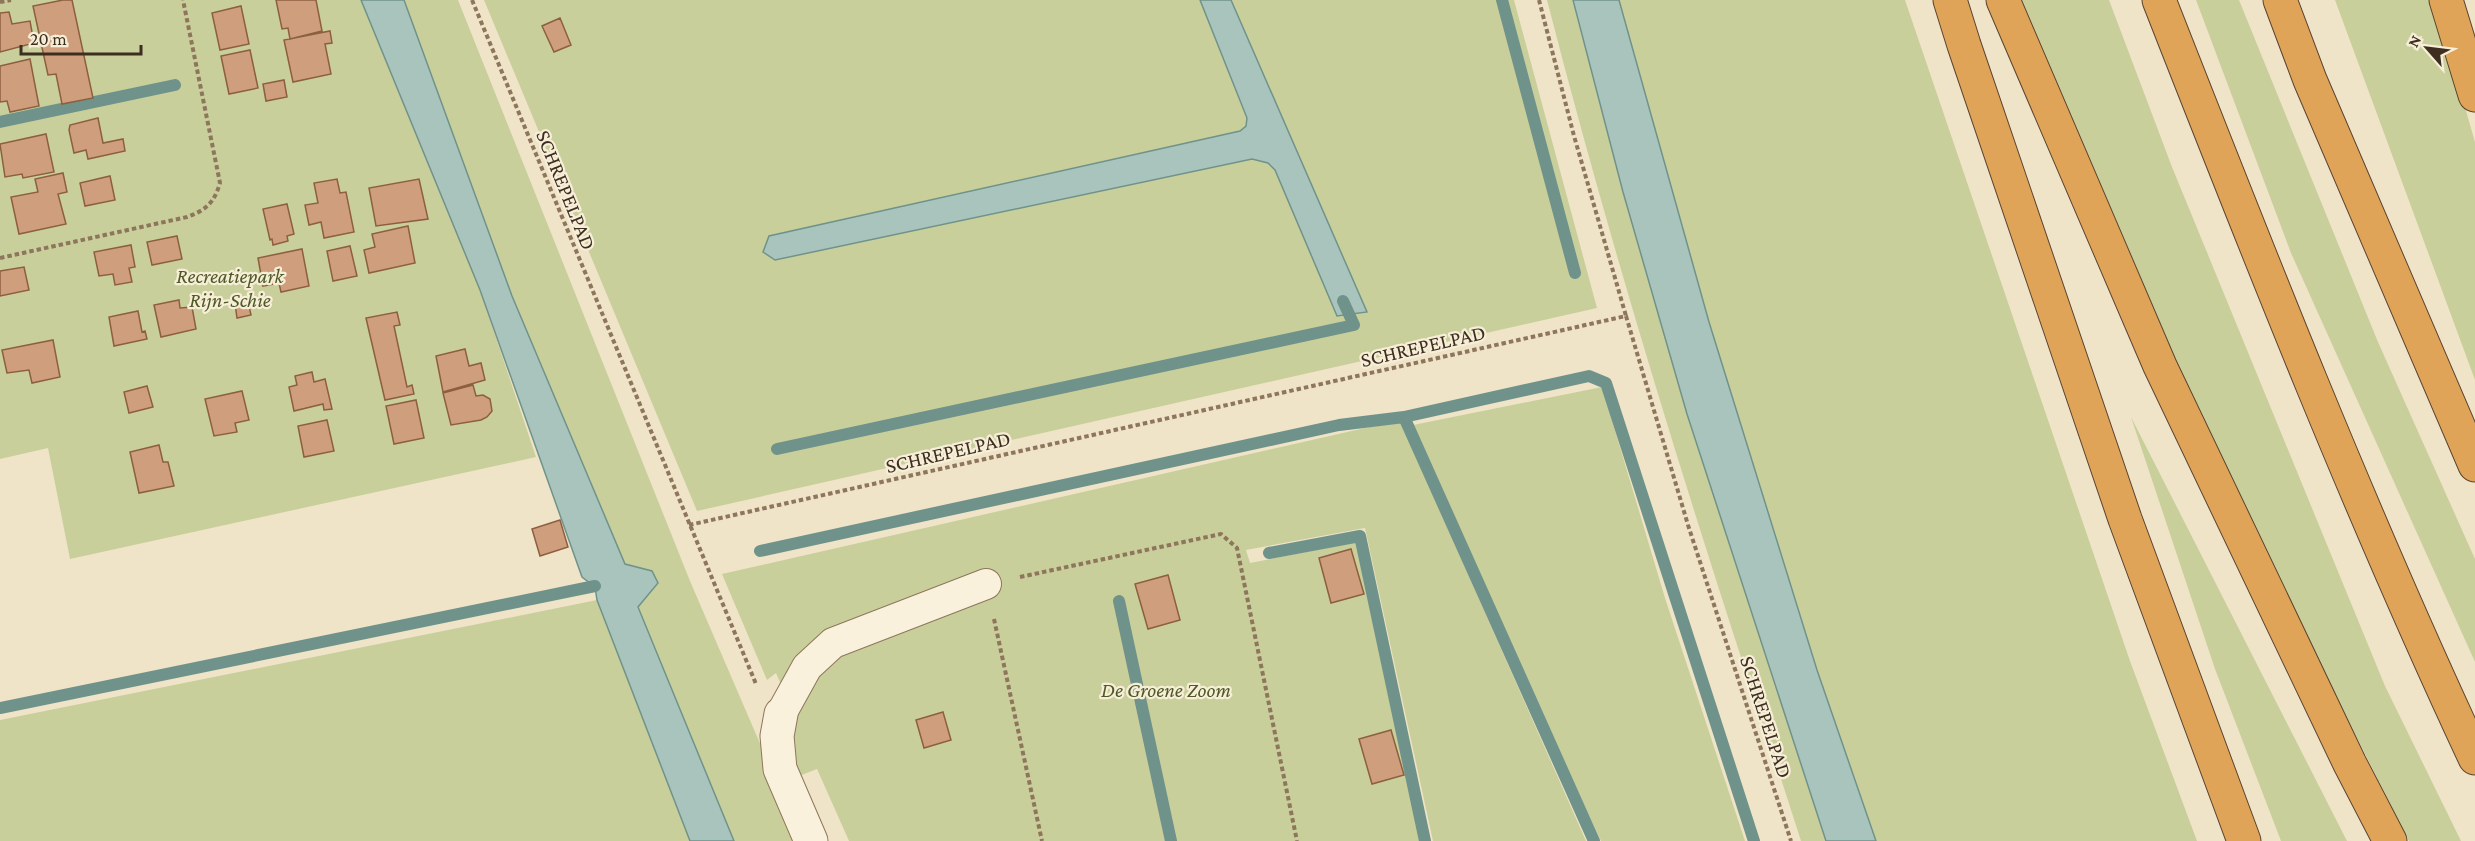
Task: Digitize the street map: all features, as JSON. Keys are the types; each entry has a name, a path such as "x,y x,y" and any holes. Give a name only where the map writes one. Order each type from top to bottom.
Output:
{"highway":[{"path":"1950,0 2125,519 2244,841"},
{"path":"2003,0 2160,366 2345,754 2390,841"},
{"path":"2159,0 2269,279 2355,487 2475,758"},
{"path":"2280,0 2310,80 2475,465"},
{"path":"2446,0 2475,95"}],"street":[{"path":"811,841 780,769 777,736 781,714 807,667 833,643 986,584"}],"path":[{"path":"0,2 11,0"},
{"path":"0,258 187,217 204,211 215,200 220,183 183,0"},
{"name":"SCHREPELPAD","path":"472,0 754,680 767,701 781,714"},
{"path":"1539,0 1574,136 1626,316"},
{"name":"SCHREPELPAD","path":"688,525 1626,316 1688,525 1791,841"},
{"path":"1042,841 986,584 1221,534 1237,548 1298,841"}],"green space":[{"name":"Recreatiepark Rijn-Schie","path":"0,0 361,0 480,290 536,457 70,559 48,448 0,459"},
{"path":"404,0 458,0 690,581 802,841 734,841 638,607 658,583 652,571 625,564 512,296"},
{"path":"484,0 1514,0 1597,308 697,511"},
{"path":"1547,0 1573,0 1623,192 1687,414 1826,841 1801,841 1658,395 1600,198"},
{"path":"1619,0 1905,0 2130,661 2197,841 1876,841 1817,670 1709,322"},
{"path":"2011,0 2109,0 2172,167 2385,686 2461,841 2409,841 2177,381"},
{"path":"2196,0 2239,0 2378,342 2475,559 2475,662 2291,253"},
{"path":"2335,0 2434,0 2475,142 2475,380"},
{"path":"1602,387 1665,598 1745,841 1601,841 1500,624 1413,425"},
{"path":"2131,417 2347,841 2281,841 2215,669"},
{"name":"De Groene Zoom","path":"1400,420 1586,841 1433,841 1365,528 1246,550 1250,563 1357,542 1420,841 849,841 817,769 799,776 777,711 788,701 776,673 767,680 722,574"},
{"path":"597,600 690,841 0,841 0,720"}],"water":[{"path":"361,0 404,0 512,296 625,564 652,571 658,583 638,607 734,841 690,841 597,600 595,587 582,577 480,290"},
{"path":"1200,0 1231,0 1367,312 1337,316 1275,170 1268,163 1252,159 775,260 763,252 769,236 1240,131 1246,126 1247,118"},
{"path":"1573,0 1619,0 1709,322 1817,670 1876,841 1826,841 1687,414 1623,192"}],"building":[{"path":"72,0 93,98 62,104 56,74 48,75 33,6"},
{"path":"276,0 316,0 322,31 290,39 288,28 282,29"},
{"path":"241,6 249,44 220,50 212,13"},
{"path":"9,12 12,24 30,21 34,43 0,52 0,13"},
{"path":"560,18 571,45 554,52 542,26"},
{"path":"330,31 332,43 325,44 331,74 293,82 284,40"},
{"path":"250,50 258,88 229,94 221,56"},
{"path":"30,59 39,106 10,112 7,101 0,102 0,66"},
{"path":"284,80 287,97 266,101 263,84"},
{"path":"98,118 103,143 123,139 125,151 88,159 86,150 74,153 70,125"},
{"path":"46,134 54,172 23,178 22,174 5,177 0,144"},
{"path":"63,173 67,192 58,194 66,224 19,234 11,197 38,192 35,179"},
{"path":"110,176 115,200 85,206 80,183"},
{"path":"337,179 340,193 346,192 354,232 324,238 321,222 309,225 305,205 318,203 314,183"},
{"path":"419,179 428,219 376,226 369,188"},
{"path":"287,204 294,234 287,236 288,241 273,245 263,209"},
{"path":"408,226 415,263 369,273 364,250 375,247 372,234"},
{"path":"177,236 182,259 152,265 147,242"},
{"path":"131,245 135,267 129,268 132,282 115,285 113,274 99,276 94,252"},
{"path":"350,246 357,276 333,281 327,251"},
{"path":"302,249 309,286 281,292 279,283 263,286 258,258"},
{"path":"24,267 29,290 0,296 0,271"},
{"path":"179,300 180,308 192,307 196,329 161,337 154,305"},
{"path":"248,302 251,315 237,318 235,304"},
{"path":"138,311 142,332 145,331 147,339 114,346 109,317"},
{"path":"397,312 400,325 394,326 407,387 412,385 414,394 385,400 366,318"},
{"path":"53,340 60,377 32,383 29,370 7,373 2,350"},
{"path":"465,349 469,366 481,363 485,380 443,392 436,356"},
{"path":"312,372 314,382 325,379 332,409 324,410 323,404 294,411 289,387 297,385 295,376"},
{"path":"473,385 476,396 483,395 490,399 492,411 481,420 451,425 443,393"},
{"path":"147,386 153,407 129,413 124,392"},
{"path":"242,391 249,420 235,423 237,432 214,436 205,399"},
{"path":"416,400 424,438 394,444 386,406"},
{"path":"327,420 334,451 304,457 298,426"},
{"path":"159,445 163,462 168,462 174,486 139,493 130,452"},
{"path":"560,520 568,547 540,556 532,529"},
{"path":"1351,549 1364,594 1331,603 1319,558"},
{"path":"1168,575 1180,620 1148,629 1135,584"},
{"path":"943,712 951,740 924,748 916,720"},
{"path":"1391,730 1404,775 1372,784 1359,739"}],"waterway":[{"path":"1502,0 1575,273"},
{"path":"0,122 175,85"},
{"path":"777,449 1354,325 1343,301"},
{"path":"1404,417 1589,376 1606,383 1754,841"},
{"path":"760,551 1339,425 1404,417 1594,841"},
{"path":"1269,553 1360,536 1425,841"},
{"path":"0,708 595,586"},
{"path":"1119,601 1171,841"}]}
